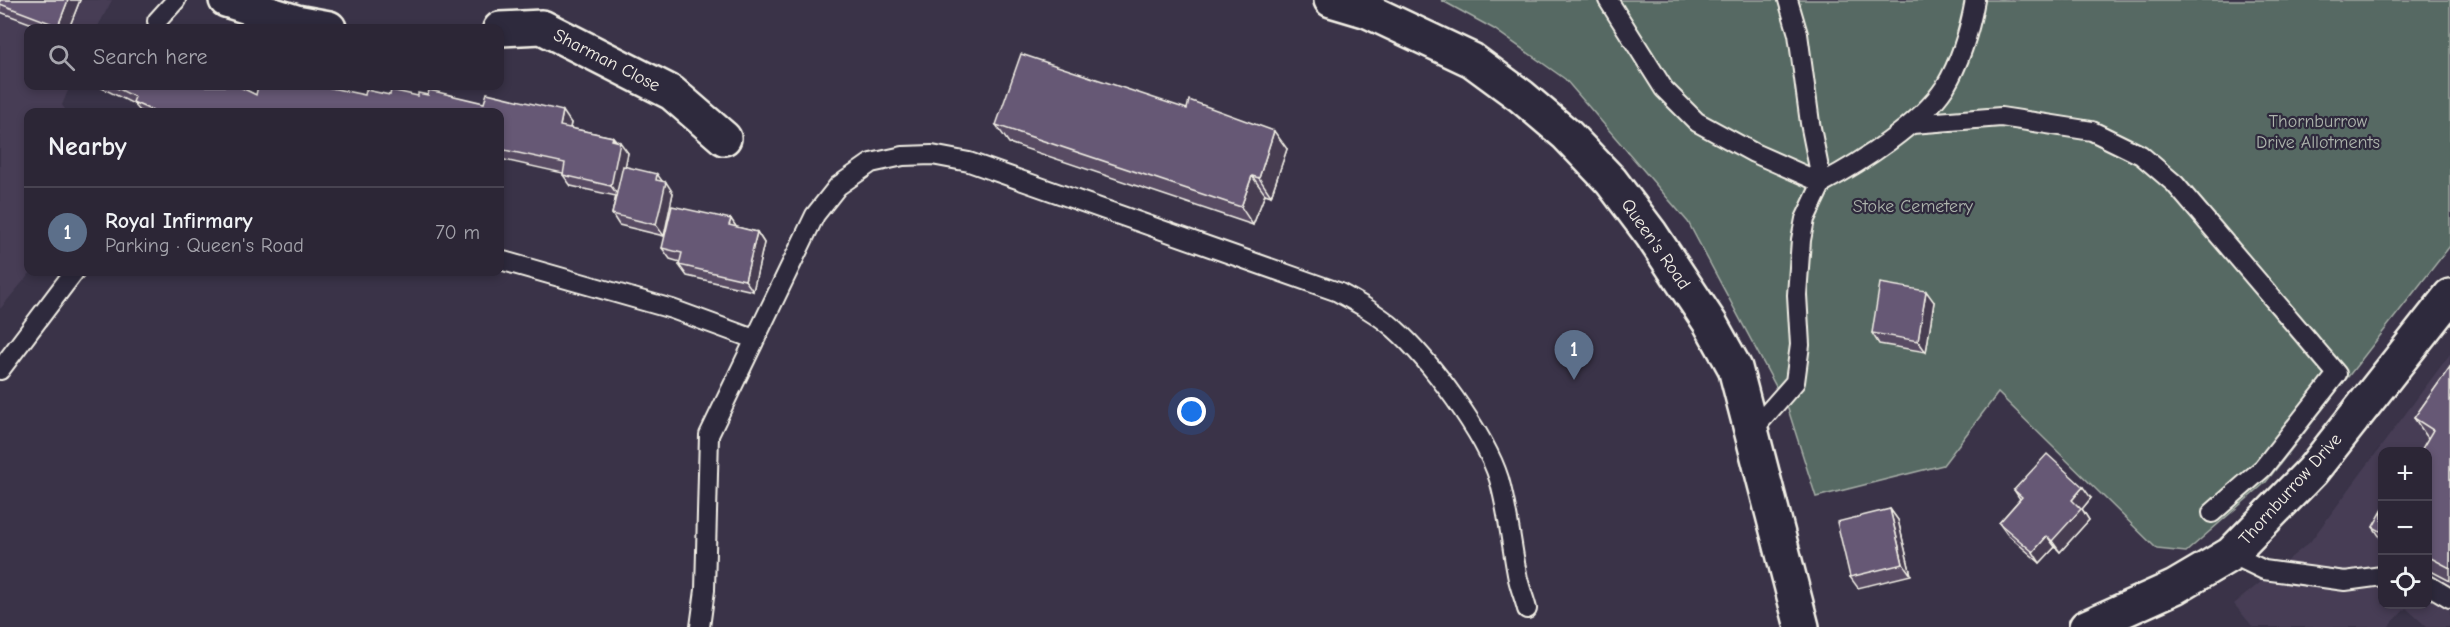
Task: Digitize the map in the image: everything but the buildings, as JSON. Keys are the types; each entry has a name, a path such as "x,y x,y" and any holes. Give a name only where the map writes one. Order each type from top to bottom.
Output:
{"street":[{"path":"226,0 307,24"},
{"name":"Queen's Road","path":"1331,0 1368,11 1472,60 1568,135 1611,181 1651,234 1710,323 1735,368 1802,627"},
{"name":"Sharman Close","path":"504,28 547,14 679,84 724,138"},
{"name":"Thornburrow Drive","path":"2086,627 2175,587 2231,554 2312,471 2450,296"}],"lane":[{"path":"157,21 176,0"},
{"path":"1608,0 1664,89 1697,122 1754,153 1822,183"},
{"path":"1751,432 1795,382 1800,345 1797,295 1801,240 1805,219 1822,183 1810,123 1798,34 1788,0"},
{"path":"1822,183 1849,169 1912,124 1944,87 1960,51 1975,0"},
{"path":"1912,124 2001,117 2092,135 2141,155 2175,184 2337,374 2263,468 2212,513"},
{"path":"700,627 705,590 709,435 754,339 815,215 838,186 872,163 903,156 932,155 969,162 1338,292 1370,310 1396,330 1447,387 1473,427 1498,476 1509,517 1517,576 1527,609"},
{"path":"504,261 672,309 754,339"},
{"path":"0,370 71,276"},
{"path":"2231,554 2264,570 2345,581 2378,577"},
{"path":"2432,588 2450,598"}],"shaded area":[{"path":"0,0 112,0 99,24 24,24 24,90 68,90 62,105 64,108 24,108 24,276 28,276 0,309"},
{"path":"2450,354 2450,627 2427,627 2407,609 2432,609 2432,447 2381,447"},
{"path":"2378,451 2378,609 2405,609 2388,627 2253,627 2234,604 2310,542"}],"green space":[{"name":"Stoke Cemetery","path":"1441,0 2450,0 2450,246 2266,482 2186,552 2157,549 1998,393 1943,465 1816,497 1788,409 1688,222 1565,79 1494,29"}],"place":[{"name":"Royal Infirmary","path":"1574,380"}],"park label":[{"name":"Thornburrow Drive Allotments","path":"2318,131"}]}
